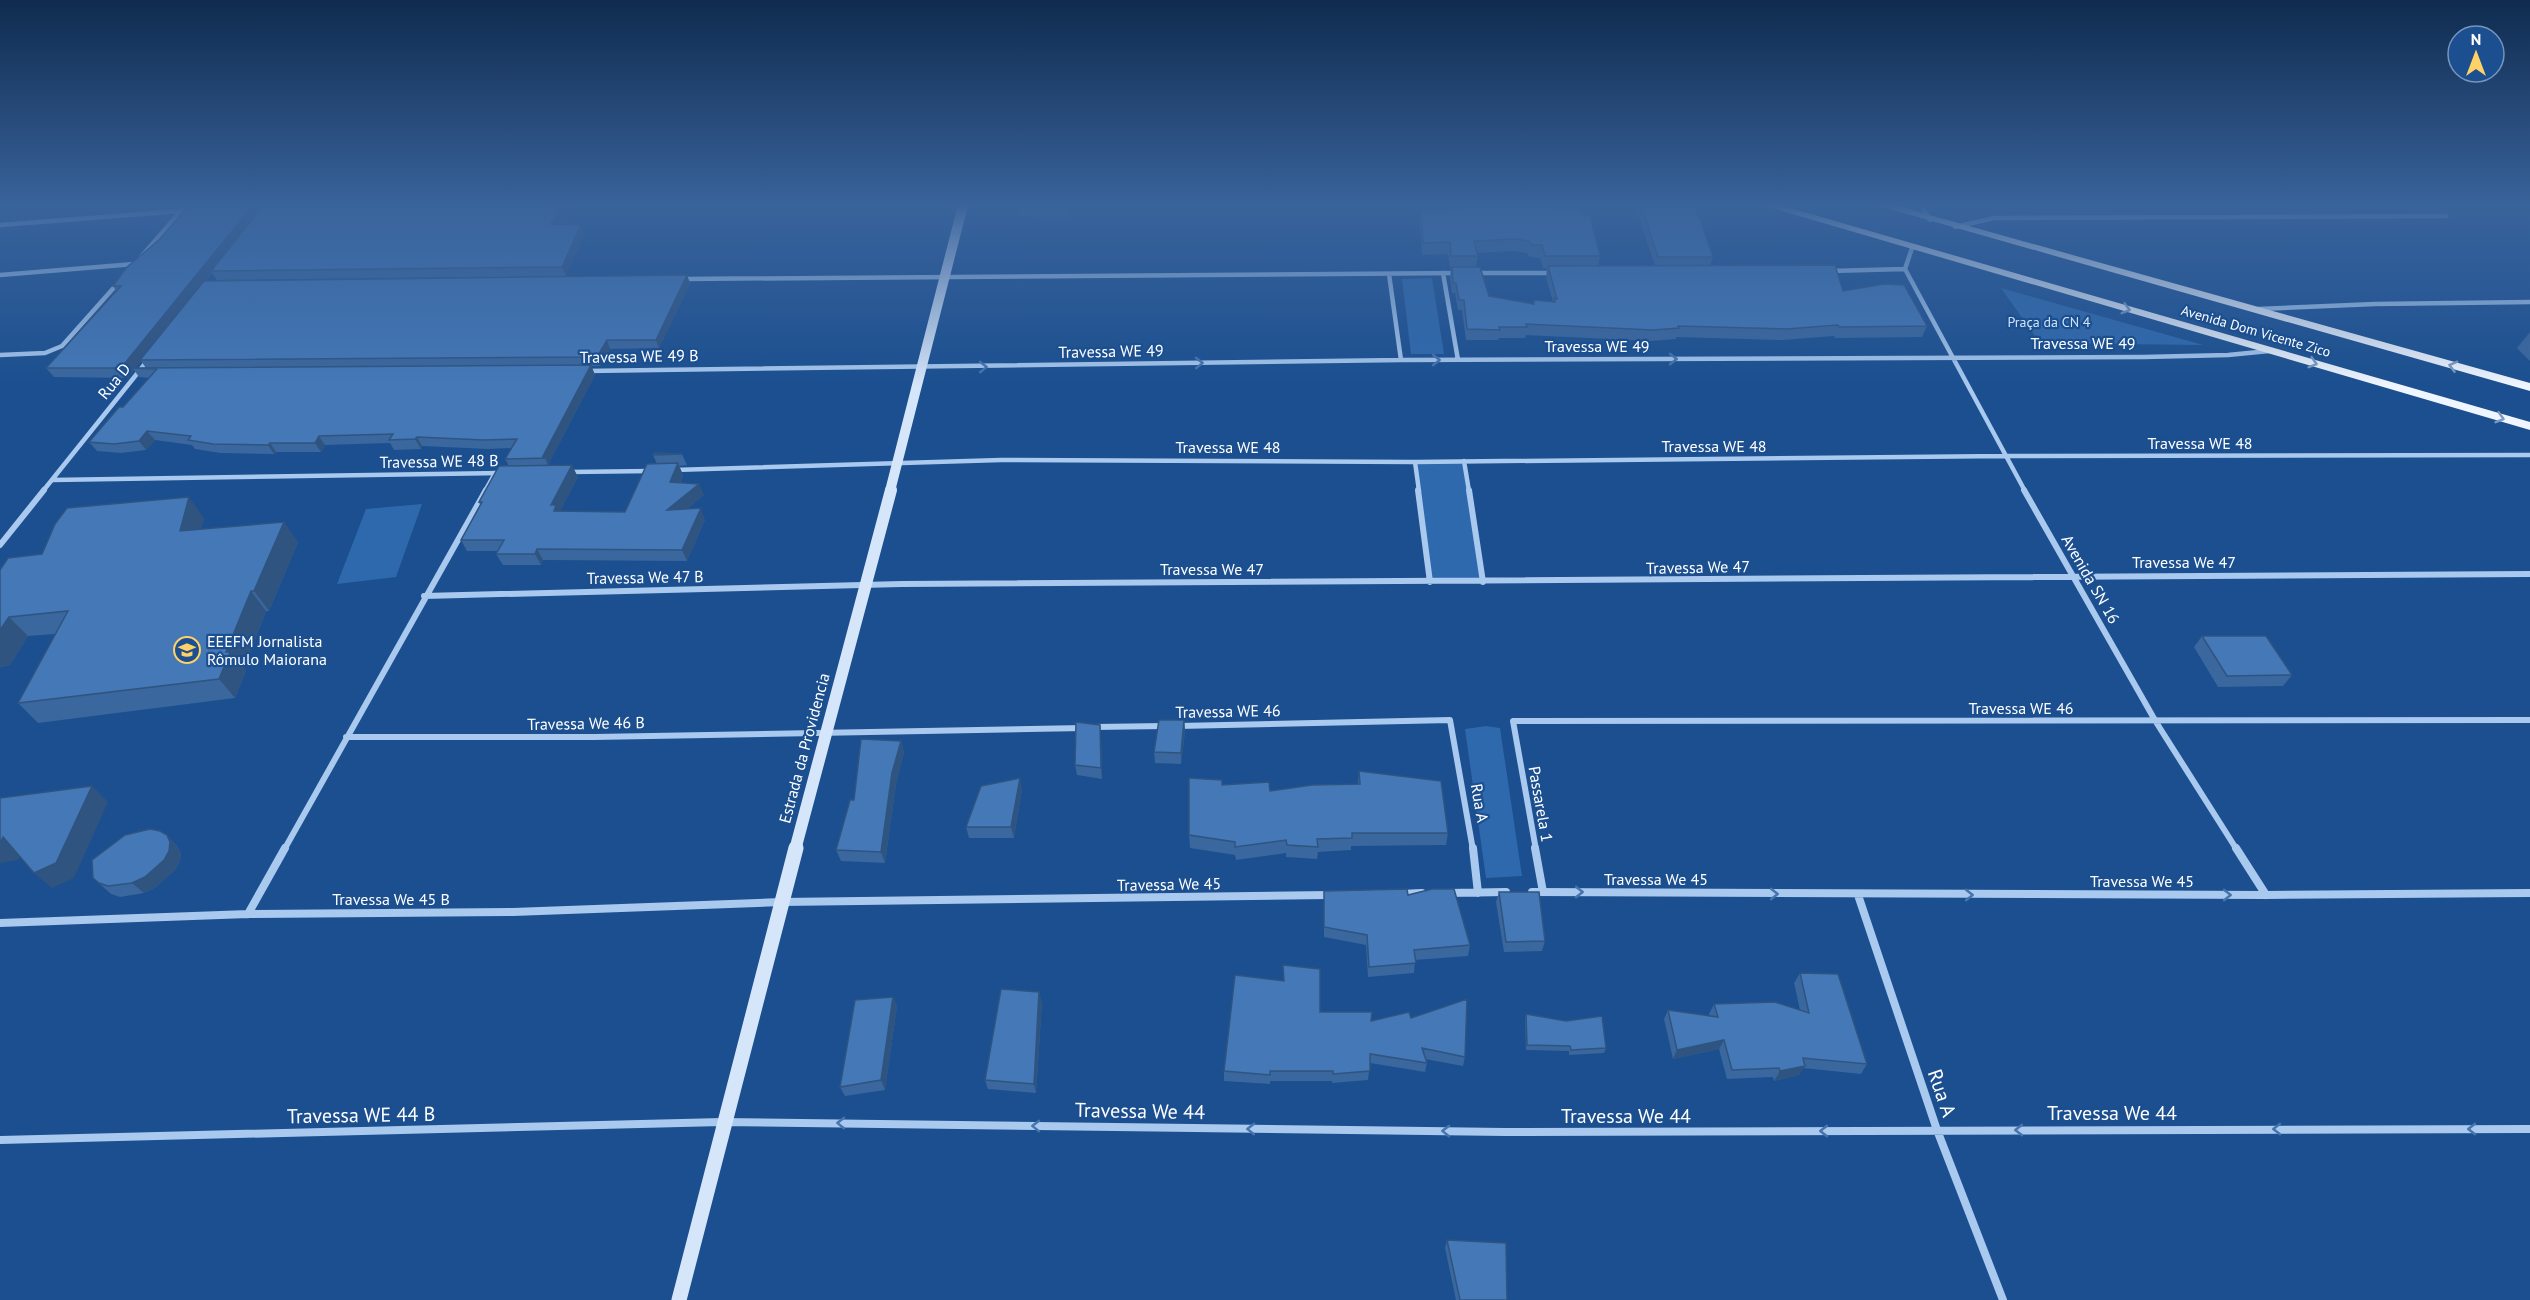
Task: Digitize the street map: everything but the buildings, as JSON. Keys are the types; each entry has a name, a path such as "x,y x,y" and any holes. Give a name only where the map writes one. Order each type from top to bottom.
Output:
{"main road":[{"name":"Estrada da Providencia","path":"679,1300 722,1122 924,368 949,266"},
{"name":"Avenida Dom Vicente Zico","path":"1973,266 2530,426"},
{"name":"Avenida Dom Vicente Zico","path":"2093,266 2530,387"}],"street":[{"path":"0,275 114,266"},
{"path":"127,273 133,266"},
{"path":"1825,271 1905,269 1906,266"},
{"name":"Avenida SN 16","path":"1905,269 2005,456 2156,722 2265,895"},
{"path":"1443,273 1458,360"},
{"path":"679,279 1562,273"},
{"path":"1389,274 1401,360"},
{"path":"0,355 45,353 62,346 119,282"},
{"path":"2248,309 2375,304 2530,302"},
{"name":"Travessa WE 49","path":"924,368 1401,360 2228,355 2270,351"},
{"name":"Rua D","path":"0,545 152,355"},
{"name":"Travessa WE 49 B","path":"574,371 794,367 924,368"},
{"path":"137,373 149,373"},
{"name":"Travessa WE 48","path":"898,465 1001,460 1415,462 2005,456 2530,455"},
{"path":"1464,461 1483,582"},
{"path":"1415,462 1430,582"},
{"path":"669,471 898,465"},
{"path":"560,472 658,471"},
{"path":"248,914 424,596 495,473"},
{"name":"Travessa WE 48 B","path":"52,480 506,473"},
{"name":"Travessa We 47","path":"866,586 2530,574"},
{"name":"Travessa We 47 B","path":"424,596 866,586"},
{"name":"Travessa WE 46","path":"826,733 1450,720"},
{"name":"Rua A","path":"1450,720 1471,833 1478,892"},
{"name":"Travessa WE 46","path":"1513,721 2530,720"},
{"name":"Passarela 1","path":"1513,721 1543,892"},
{"name":"Travessa We 46 B","path":"346,737 826,733"},
{"path":"1442,893 1510,892"},
{"name":"Travessa We 45","path":"1521,892 1858,895 2265,895 2530,892"},
{"path":"1395,894 1431,893"},
{"name":"Travessa We 45","path":"781,902 1335,895"},
{"name":"Rua A","path":"1858,895 1937,1131 2002,1300"},
{"name":"Travessa We 45 B","path":"0,923 248,914 513,912 781,902"},
{"name":"Travessa We 44","path":"722,1122 1505,1132 2530,1129"},
{"name":"Travessa WE 44 B","path":"0,1140 722,1122"}],"green space":[{"path":"1432,278 1444,354 1411,354 1402,279"},
{"name":"Praça da CN 4","path":"2001,288 2203,345 2040,343"},
{"path":"1464,461 1483,582 1430,582 1415,462"},
{"path":"422,504 396,577 337,584 366,509"},
{"path":"1486,726 1500,728 1522,876 1486,878 1465,729"}],"place":[{"name":"EEEFM Jornalista Rômulo Maiorana","path":"187,650"}]}
